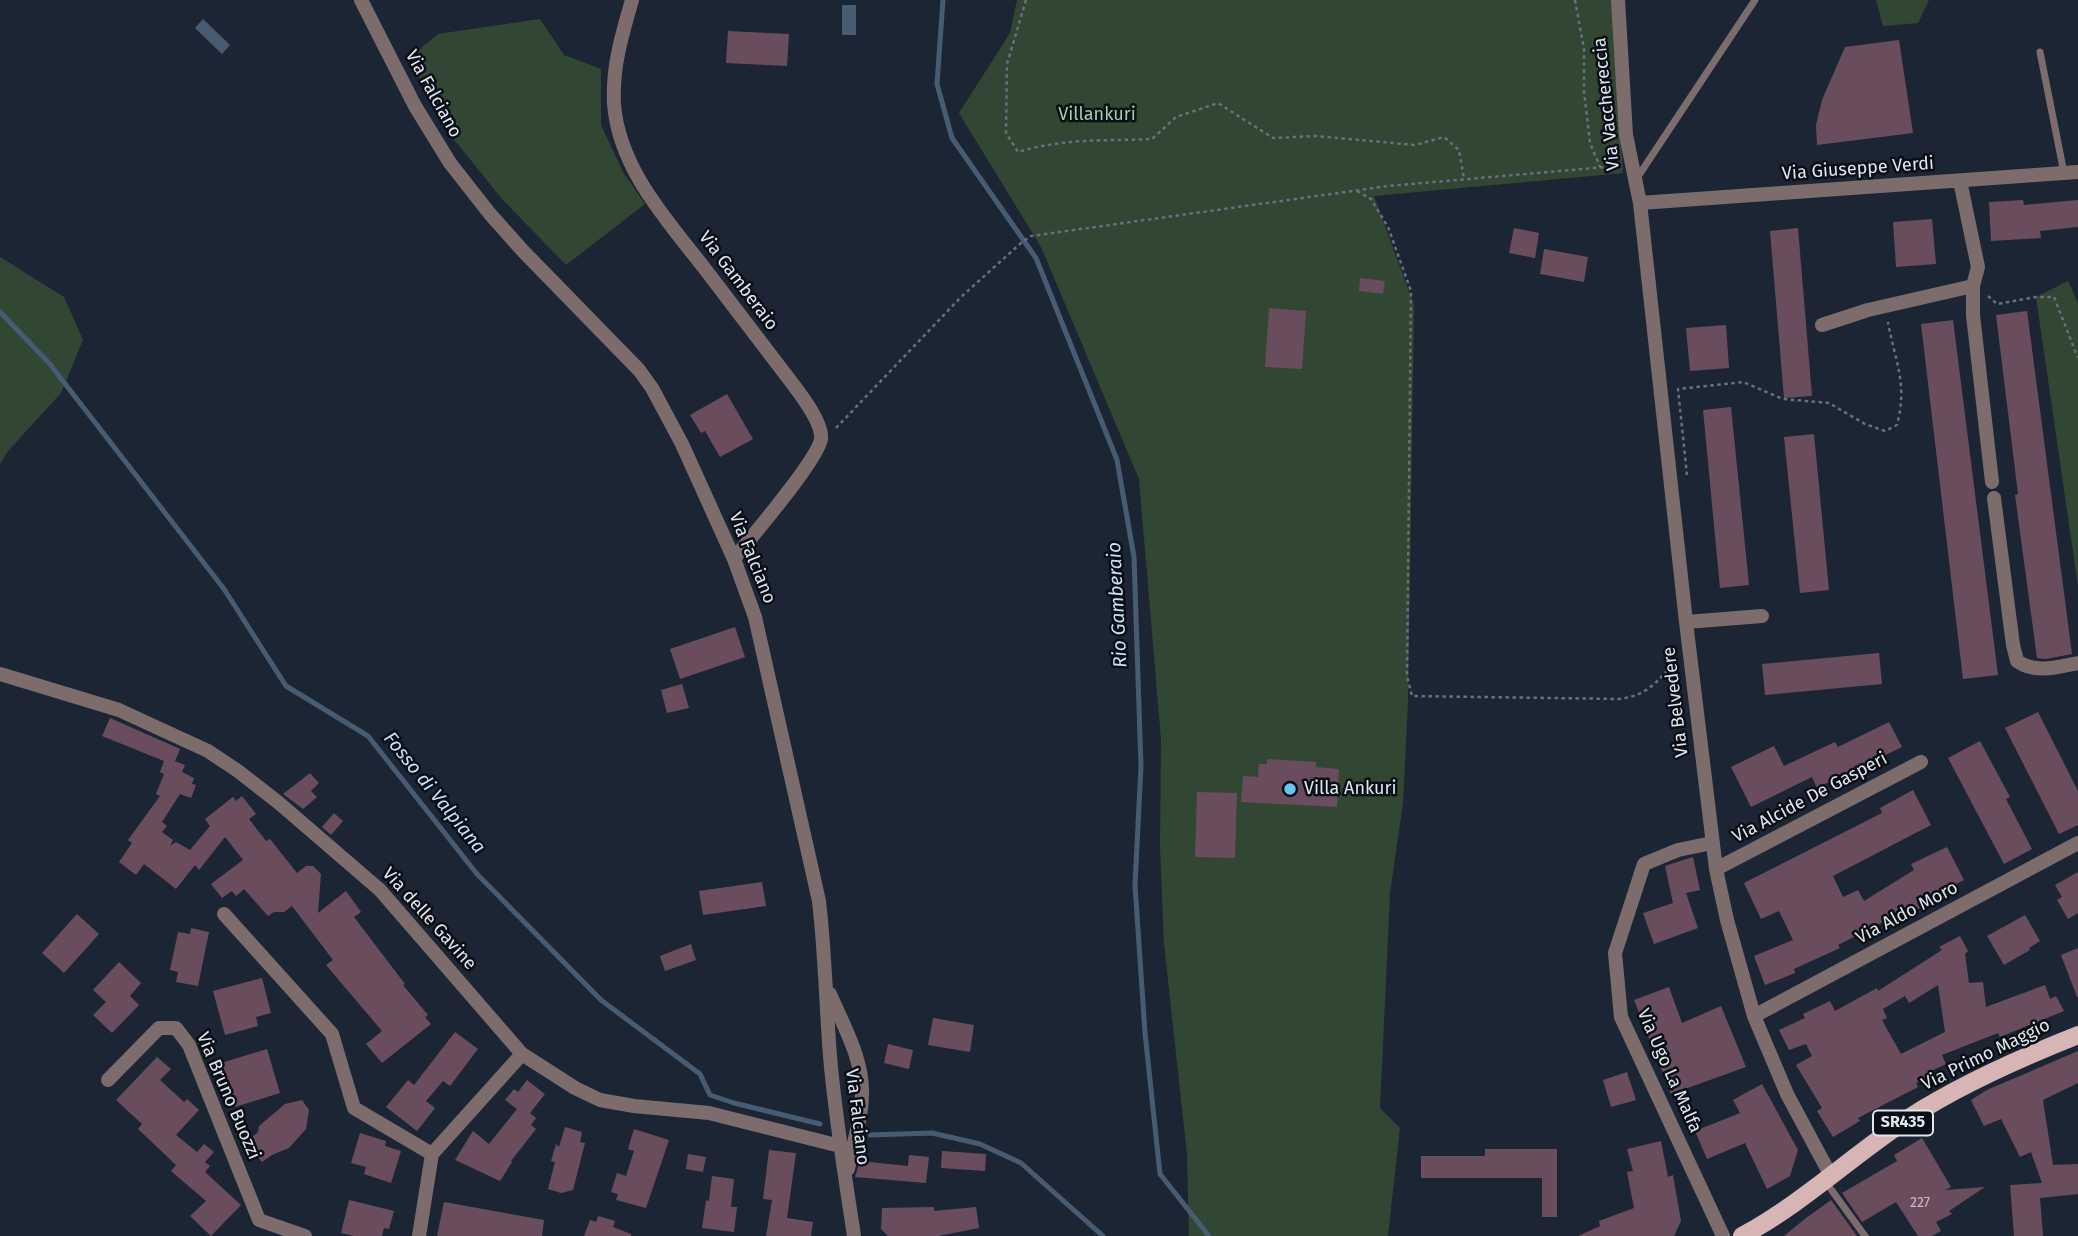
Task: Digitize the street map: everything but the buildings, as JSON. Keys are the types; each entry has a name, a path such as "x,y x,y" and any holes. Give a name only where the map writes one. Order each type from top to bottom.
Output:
{"main road":[{"name":"Via Primo Maggio","path":"1742,1236 1784,1211 1921,1110 2033,1053 2078,1035"}],"street":[{"name":"Via Falciano","path":"361,0 415,106 458,173 523,251 621,350 652,388 682,444 734,559 755,617 819,901 830,1058 854,1236"},
{"name":"Via Gamberaio","path":"632,0 618,46 614,84 617,122 628,158 648,195 808,406 821,434 817,448"},
{"name":"Via Vacchereccia","path":"1618,0 1624,109 1631,164 1640,203"},
{"name":"Via Giuseppe Verdi","path":"1640,203 2071,173"},
{"path":"1960,181 1978,267 1973,286 1973,315 1992,482"},
{"name":"Via Belvedere","path":"1640,203 1685,622 1716,869 1727,920 1754,1016 1787,1094 1828,1178"},
{"path":"1822,325 1896,303 1973,286"},
{"path":"734,559 796,480 817,448"},
{"path":"1994,498 2017,661 2037,669 2078,663"},
{"path":"1685,622 1762,616"},
{"name":"Via delle Gavine","path":"0,674 130,715 208,751 238,771 380,890 522,1054 575,1088 600,1100 709,1113 840,1146"},
{"name":"Via Alcide De Gasperi","path":"1716,869 1921,762"},
{"name":"Via Ugo La Malfa","path":"1712,843 1678,850 1644,864 1615,953 1621,1017 1723,1236"},
{"name":"Via Aldo Moro","path":"1754,1016 2078,844"},
{"path":"224,914 331,1034 354,1108 432,1154"},
{"path":"827,986 853,1048 862,1084 862,1105 846,1178"},
{"name":"Via Bruno Buozzi","path":"108,1080 159,1028 176,1028 189,1045 259,1220 305,1236"},
{"path":"419,1236 432,1154 522,1054"}],"lane":[{"path":"1635,181 1755,0"},
{"path":"2040,52 2071,173"},
{"path":"1828,1178 1865,1236"}],"path":[{"path":"1026,0 1007,64 1006,133 1018,152 1040,145 1082,140 1153,139 1176,117 1218,103 1273,138 1316,136 1415,145 1444,137 1459,150 1464,179"},
{"path":"1575,0 1584,49 1584,92 1590,144 1600,167"},
{"path":"817,448 889,369 961,297 1031,236 1357,191 1631,164"},
{"path":"1357,191 1371,199 1388,227 1411,291 1407,676 1412,696 1636,697 1660,679 1676,661"},
{"path":"1973,286 1997,304 2036,297 2054,297 2078,358"},
{"path":"1688,482 1678,388 1743,382 1783,399 1829,403 1865,424 1885,431 1897,425 1903,394 1899,364 1886,315 1896,303"}],"green space":[{"name":"Villa Ankuri","path":"1017,0 1613,0 1623,173 1374,196 1414,305 1408,701 1403,803 1390,893 1380,1108 1400,1128 1388,1236 1189,1236 1187,1154 1164,944 1160,847 1161,739 1139,479 1041,247 959,113 1010,33"},
{"path":"1876,0 1929,0 1918,23 1883,26"},
{"path":"540,19 564,55 601,69 601,125 623,172 645,204 566,265 502,199 444,127 409,58 438,34"},
{"path":"0,257 64,297 83,340 61,393 8,451 0,464"},
{"path":"2068,281 2078,303 2078,586 2036,297"}],"water":[{"path":"842,5 856,5 856,35 842,35"},
{"path":"203,19 230,45 222,54 195,28"}],"waterway":[{"name":"Rio Gamberaio","path":"943,0 937,84 952,138 1036,258 1117,460 1134,557 1141,766 1135,885 1145,1033 1160,1174 1209,1236"},
{"name":"Fosso di Valpiana","path":"0,312 49,363 224,589 286,686 368,736 477,874 601,1000 700,1074 710,1095 820,1124"},
{"path":"870,1135 932,1133 980,1144 1021,1163 1103,1236"}],"place":[{"name":"Villa Ankuri","path":"1290,789"}],"park label":[{"name":"Villankuri","path":"1097,115"}]}
